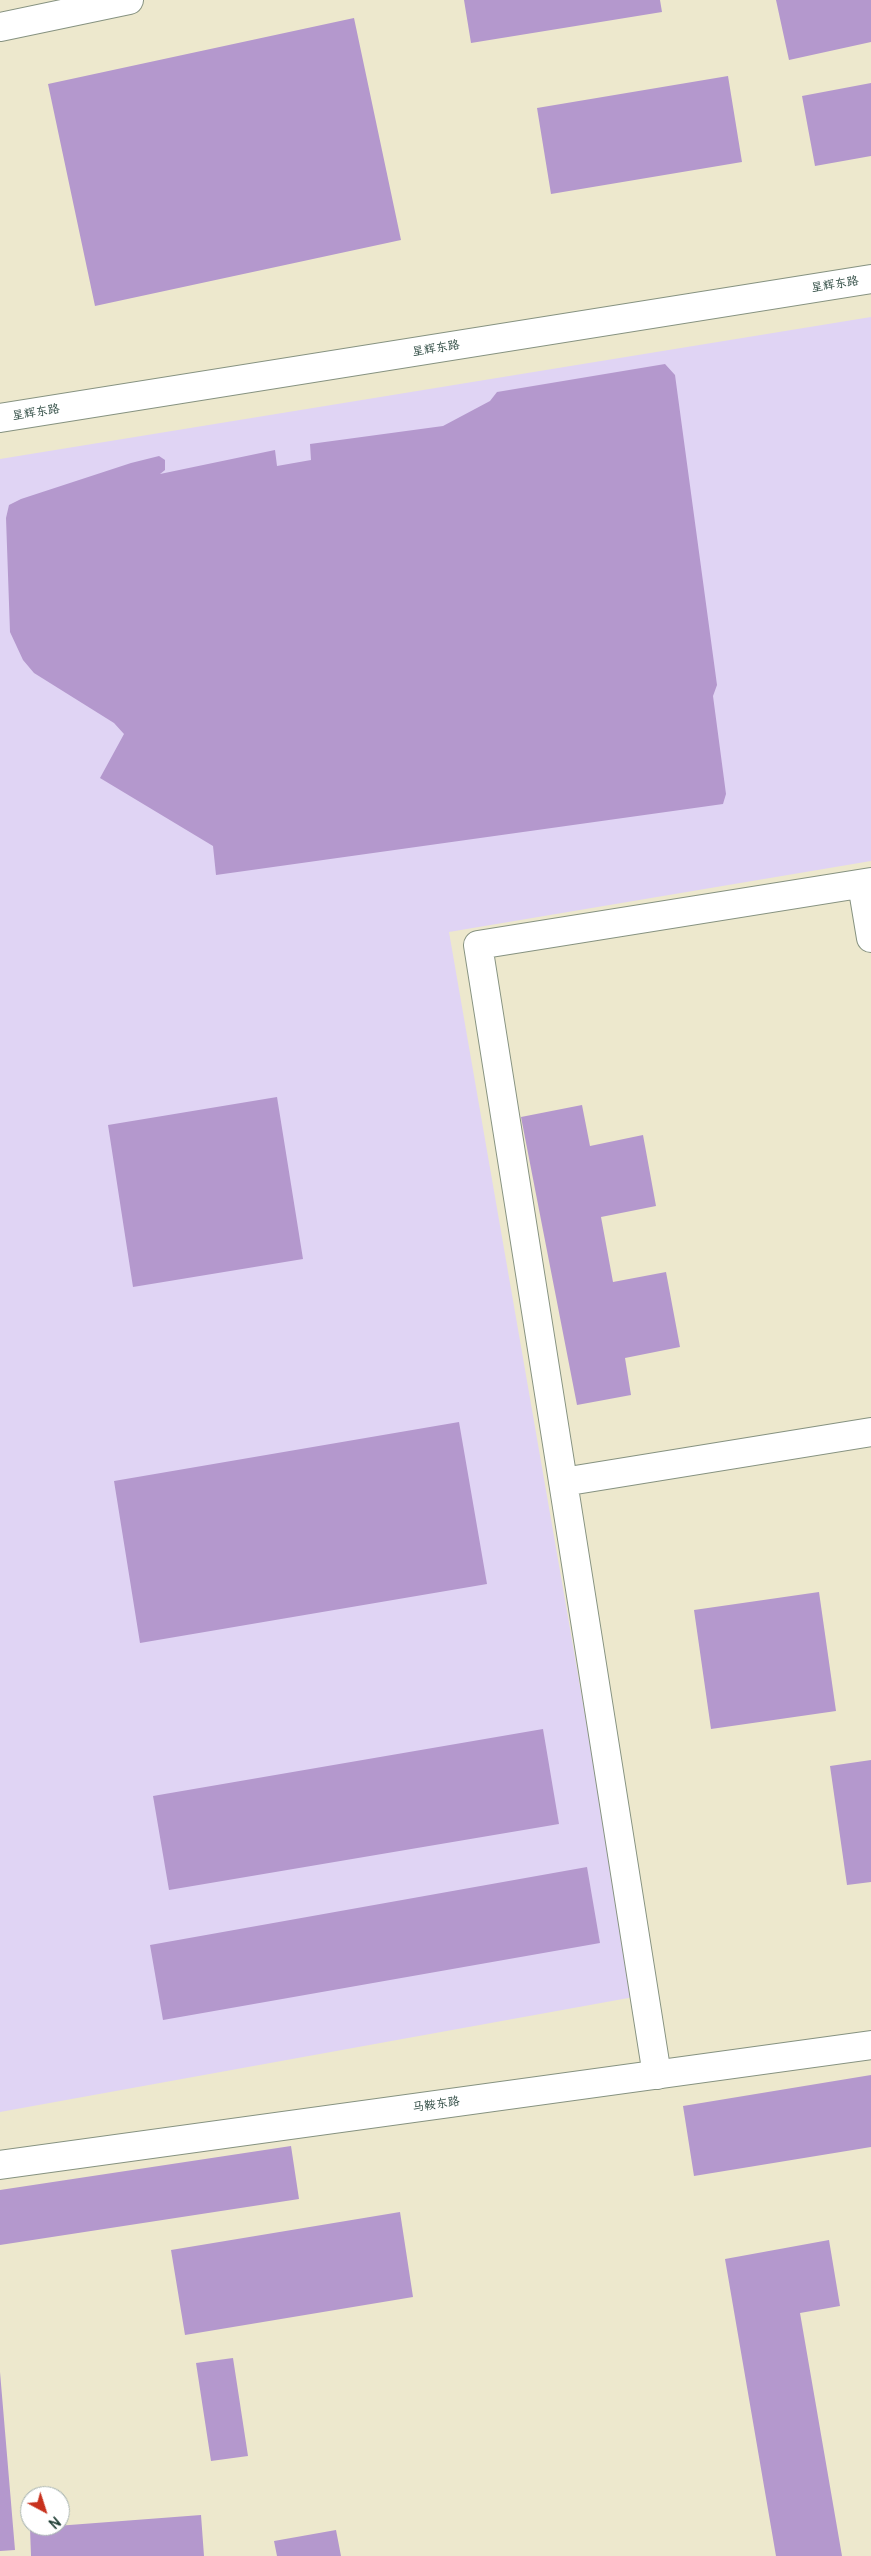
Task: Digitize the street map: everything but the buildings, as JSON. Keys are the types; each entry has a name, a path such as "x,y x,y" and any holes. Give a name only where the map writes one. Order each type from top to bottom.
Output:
{"street":[{"path":"0,27 129,0"},
{"name":"星辉东路","path":"0,418 871,279"},
{"path":"657,2075 478,944 866,883 871,938"},
{"path":"563,1482 871,1432"},
{"name":"马鞍东路","path":"0,2164 871,2045"}],"shaded area":[{"path":"871,317 871,861 449,932 634,1997 0,2112 0,459"}]}
